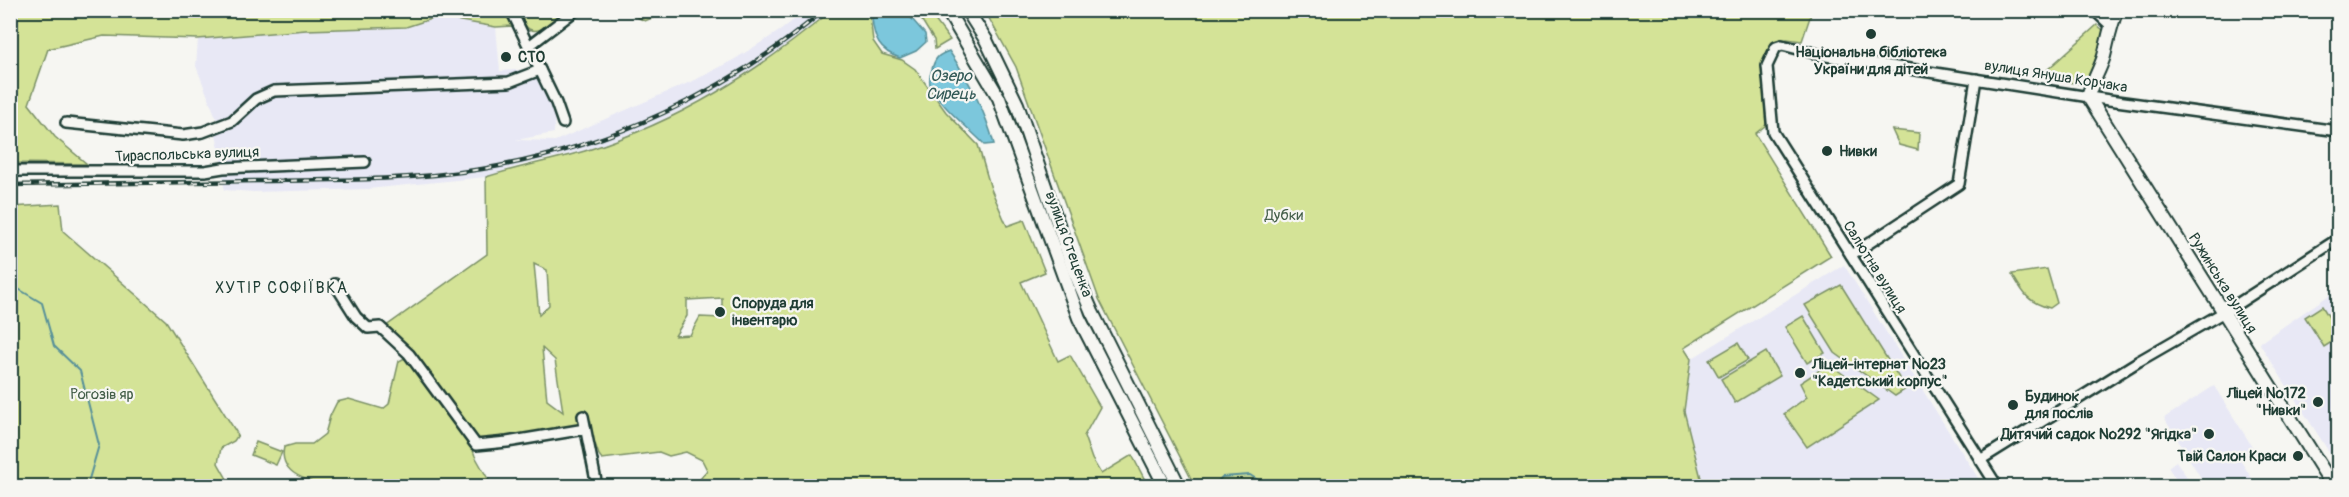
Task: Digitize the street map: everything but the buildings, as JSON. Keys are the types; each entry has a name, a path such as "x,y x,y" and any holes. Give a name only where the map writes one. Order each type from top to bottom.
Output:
{"main road":[{"name":"вулиця Стеценка","path":"947,10 999,98 1079,318 1165,486"},
{"name":"вулиця Стеценка","path":"967,10 995,58 1017,104 1073,268 1092,312 1179,486"},
{"path":"2088,96 2092,80 2103,58 2110,25 2118,10"},
{"name":"Ружинська вулиця","path":"2088,96 2333,486"}],"street":[{"path":"511,10 556,103 563,123"},
{"path":"529,46 576,10"},
{"path":"2094,10 2110,25"},
{"name":"вулиця Януша Корчака","path":"1773,51 1782,45 1826,56 2338,131"},
{"name":"Салютна вулиця","path":"1773,51 1767,66 1773,132 1996,486"},
{"path":"66,123 183,135 203,132 232,121 256,99 274,91 509,82 540,70"},
{"path":"1851,255 1959,184 1976,79"},
{"name":"Тираспольська вулиця","path":"10,171 205,171 223,168 365,162"},
{"path":"1980,460 2338,239"},
{"path":"335,284 356,317 368,328 380,327 409,354 476,445 585,429"},
{"path":"584,416 597,486"}],"shaded area":[{"path":"805,11 831,11 743,78 651,126 587,150 521,165 486,177 368,189 254,192 224,190 223,168 216,134 217,120 196,66 198,39 306,30 406,27 437,17 496,27 500,71 530,69 534,60 555,109 554,133 516,140 555,141 697,79 735,59 781,30"},
{"name":"Ліцей-інтернат №23 \"Кадетський корпус\"","path":"1844,265 1983,486 1703,486 1684,411 1691,359"},
{"name":"Ліцей №172 \"Нивки\"","path":"2338,289 2338,466 2260,344"},
{"name":"Дитячий садок №292 \"Ягідка\"","path":"2214,386 2255,451 2240,460 2257,486 2206,486 2164,418"},
{"path":"2176,461 2193,486 2180,486 2168,467"}],"green space":[{"path":"520,10 567,11 546,27 535,31 525,25"},
{"path":"11,11 504,11 512,26 496,27 437,17 406,27 306,30 198,39 104,36 48,49 29,104 55,137 87,164 11,163"},
{"path":"624,11 669,11 645,21"},
{"path":"831,11 879,11 870,16 873,41 882,54 902,60 915,69 946,112 978,145 991,189 1007,226 1024,220 1045,272 1021,282 1058,361 1070,355 1100,407 1084,436 1092,459 1101,474 1132,455 1148,486 695,486 707,470 702,460 686,452 669,456 659,452 602,459 584,412 579,413 579,426 477,440 385,327 487,254 486,177 588,150 654,125 746,74","holes":["534,264 547,270 549,305 539,315","722,298 722,318 700,317 690,335 675,336 687,316 687,300","542,348 555,360 563,412 547,400"]},
{"path":"916,11 928,11 950,40 935,49 934,40"},
{"name":"Дубки","path":"985,11 1812,11 1802,41 1787,39 1775,45 1762,64 1766,125 1755,134 1831,256 1684,348 1691,359 1684,411 1703,486 1195,486 1099,299 1016,67"},
{"path":"2097,25 2103,30 2100,56 2087,85 2061,81 2046,71"},
{"path":"1892,130 1919,133 1918,150 1899,145"},
{"name":"Рогозів яр","path":"60,204 63,231 166,321 238,435 234,441 221,448 218,463 231,486 11,486 11,207"},
{"path":"2047,269 2057,303 2050,308 2031,300 2019,287 2012,274"},
{"path":"1841,285 1906,389 1895,396 1835,353 1805,305"},
{"path":"2322,306 2338,332 2338,338 2324,347 2305,317"},
{"path":"1803,316 1825,353 1807,363 1785,327"},
{"path":"1738,343 1748,360 1719,377 1709,360"},
{"path":"1766,352 1780,376 1735,403 1721,379"},
{"path":"405,358 470,442 492,486 325,486 302,478 289,469 283,456 284,447 295,444 312,444 325,434 337,402 349,399 383,409 389,404 399,361"},
{"path":"1829,364 1879,400 1807,447 1784,414 1807,397 1800,383"},
{"path":"256,442 282,452 276,465 251,455"}],"water":[{"name":"Озеро Сирець","path":"883,11 905,11 925,34 926,42 916,51 900,58 887,52 876,38 872,18"},
{"name":"Озеро Сирець","path":"949,51 976,96 994,144 985,145 949,110 931,87 930,78 934,62"}],"waterway":[{"path":"10,284 42,303 54,346 80,371 99,445 87,486"},
{"path":"1214,486 1222,477 1250,475 1267,486"}],"railway":[{"path":"10,185 398,178 454,173 528,160 620,132 664,113 748,67 787,40 824,10"}],"place":[{"name":"Національна бібліотека України для дітей","path":"1871,34"},
{"name":"СТО","path":"506,57"},
{"name":"Нивки","path":"1827,151"},
{"name":"Споруда для інвентарю","path":"720,312"},
{"name":"Ліцей-інтернат №23 \"Кадетський корпус\"","path":"1800,373"},
{"name":"Ліцей №172 \"Нивки\"","path":"2318,402"},
{"name":"Будинок для послів","path":"2013,405"},
{"name":"Дитячий садок №292 \"Ягідка\"","path":"2209,434"},
{"name":"Твій Салон Краси","path":"2298,456"}],"district":[{"name":"ХУТІР СОФІЇВКА","path":"282,287"}]}
